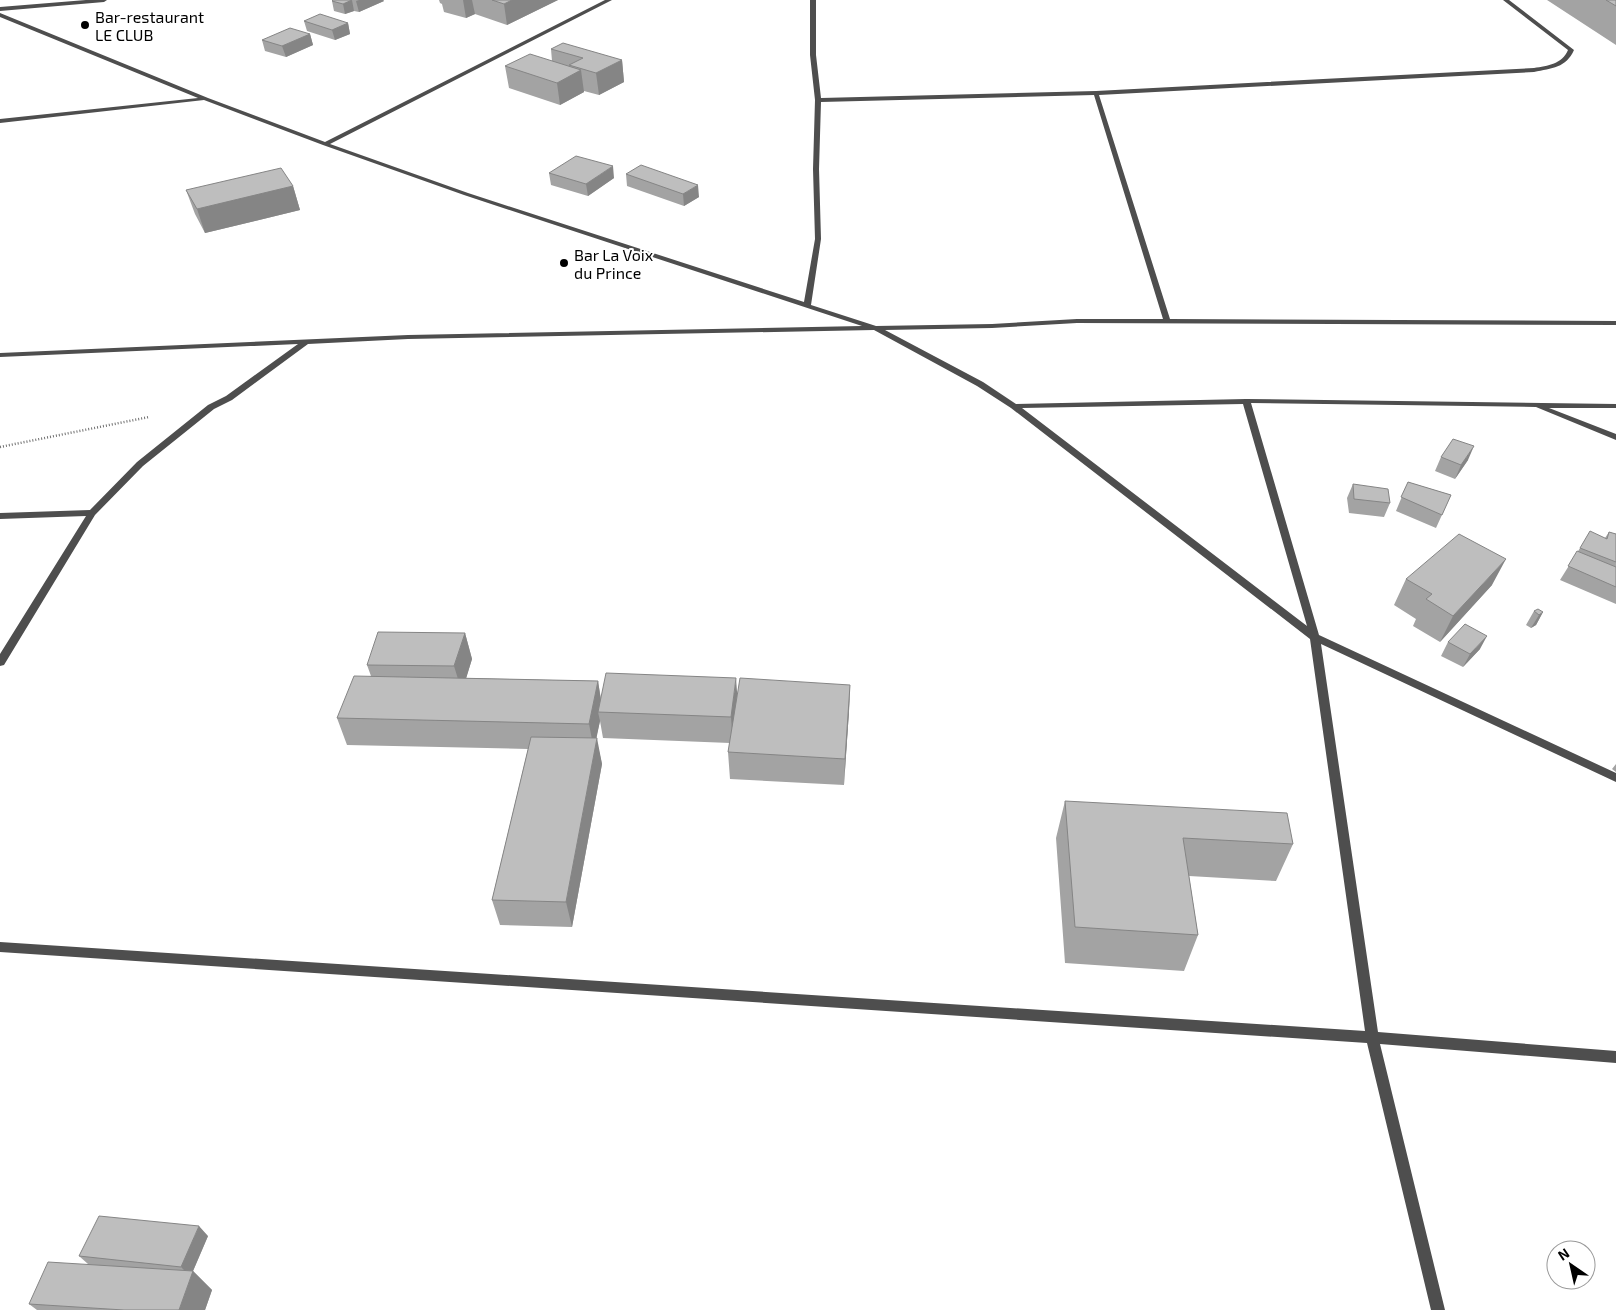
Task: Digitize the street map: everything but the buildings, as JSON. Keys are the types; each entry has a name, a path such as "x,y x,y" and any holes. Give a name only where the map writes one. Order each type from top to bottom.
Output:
{"street":[{"path":"0,9 104,0"},
{"path":"325,144 609,0"},
{"path":"807,306 818,239 816,169 818,100 813,55 813,0"},
{"path":"818,100 1096,93 1534,70 1554,66 1567,59 1571,50 1506,0"},
{"path":"0,15 206,99 325,144 466,194 875,328 980,384 1014,406 1315,637 1616,778"},
{"path":"1096,93 1167,321"},
{"path":"0,121 206,99"},
{"path":"0,355 133,351 308,341 1167,321 1616,323"},
{"path":"0,662 92,512 140,464 212,406 229,398 308,341"},
{"path":"1014,406 1246,401 1616,406"},
{"path":"1246,401 1315,637 1372,1037 1438,1310"},
{"path":"1534,405 1616,437"},
{"path":"0,516 92,512"},
{"path":"0,947 1372,1037 1616,1057"}],"path":[{"path":"0,447 156,416"}],"place":[{"name":"Bar-restaurant LE CLUB","path":"85,25"},
{"name":"Bar La Voix du Prince","path":"564,263"}]}
